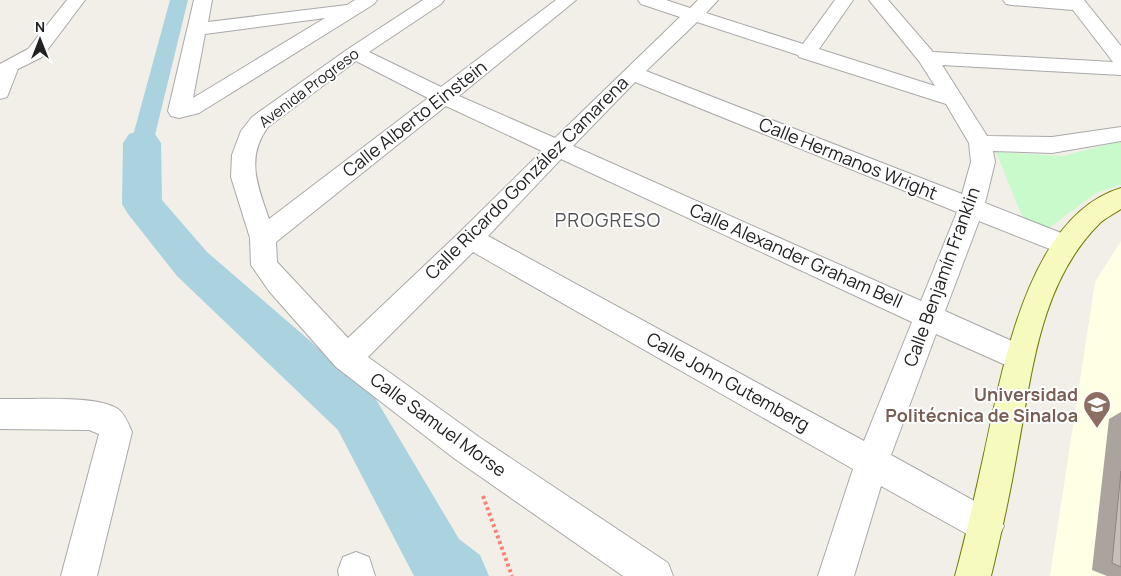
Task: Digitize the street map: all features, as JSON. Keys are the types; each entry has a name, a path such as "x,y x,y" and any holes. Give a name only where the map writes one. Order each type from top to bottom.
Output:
{"street":[{"path":"0,92 5,67 30,57 76,0"},
{"path":"203,0 179,111 191,108 360,5"},
{"name":"Avenida Progreso","path":"263,238 243,177 244,154 249,136 260,122 356,53 435,0"},
{"name":"Calle Alberto Einstein","path":"263,238 567,0"},
{"path":"648,0 702,8 806,52 954,99"},
{"path":"806,52 844,0"},
{"name":"Calle Benjamín Franklin","path":"836,576 872,462 971,208 983,162 980,143 954,99 927,58 878,0"},
{"path":"1012,0 1075,2 1121,59"},
{"path":"196,29 360,5"},
{"name":"Calle Ricardo González Camarena","path":"347,358 559,149 632,73 702,8"},
{"name":"Calle Alexander Graham Bell","path":"356,53 444,97 1019,358"},
{"path":"927,58 1121,69"},
{"name":"Calle Hermanos Wright","path":"632,73 1065,245"},
{"path":"980,143 1052,145 1121,134"},
{"path":"973,576 986,526 1019,358 1048,276 1065,245 1100,209 1121,197"},
{"name":"Calle Samuel Morse","path":"263,238 264,264 347,358 466,448 654,576"},
{"name":"Calle John Gutemberg","path":"470,238 986,526"},
{"path":"0,414 89,415 108,420 116,432 79,576"}],"path":[{"path":"483,494 512,576"}],"shaded area":[{"name":"Universidad Politécnica de Sinaloa","path":"1121,241 1121,576 1050,576 1095,282"}],"green space":[{"path":"1121,141 1121,185 1096,193 1046,230 1022,216 996,152 1063,156"}],"building":[{"path":"1121,471 1121,567 1112,563"}],"waterway":[{"path":"142,143 179,0"},
{"path":"142,143 142,204 192,264 356,413 438,560 459,576"}],"place":[{"name":"Universidad Politécnica de Sinaloa","path":"1097,429"}],"district":[{"name":"PROGRESO","path":"608,220"}]}
